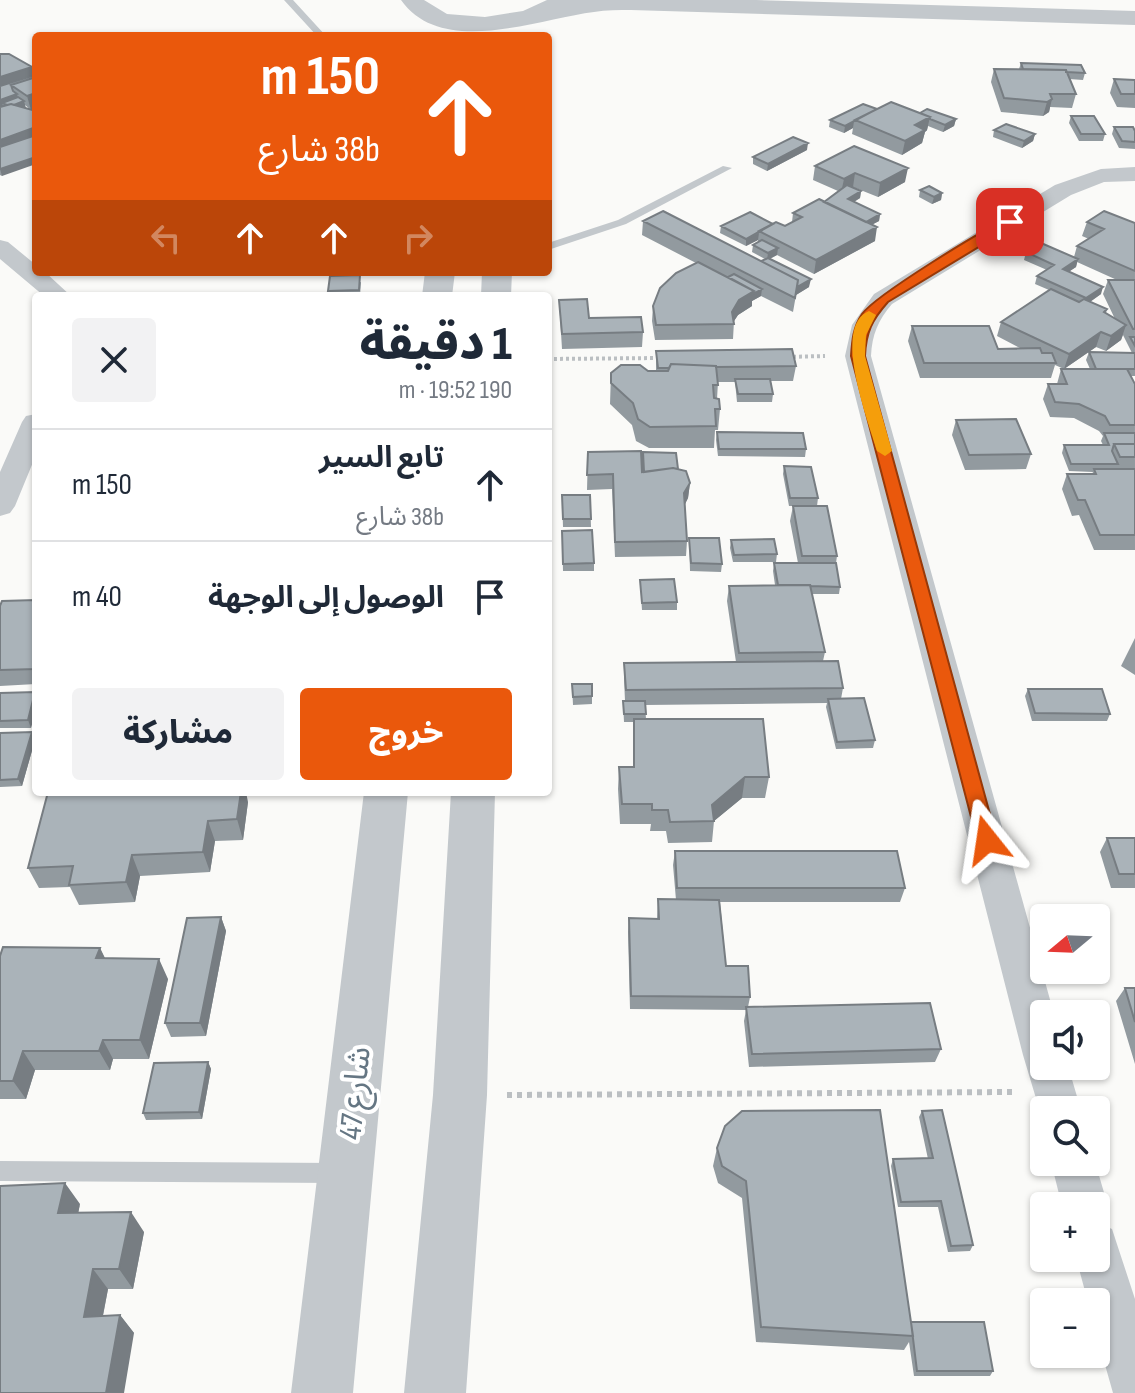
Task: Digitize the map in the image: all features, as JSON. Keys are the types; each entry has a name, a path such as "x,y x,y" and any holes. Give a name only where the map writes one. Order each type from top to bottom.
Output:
{"street":[{"path":"525,24 562,0"},
{"path":"934,0 1135,16"},
{"path":"389,1 418,6 472,24 525,24 594,5 631,3 1135,16"},
{"path":"418,6 448,32"},
{"path":"1051,1081 858,356 859,335 867,316 883,299 1063,190 1101,176 1135,174"},
{"path":"0,247 32,274"},
{"path":"35,276 54,292"},
{"path":"0,506 32,431"},
{"name":"شارع 47","path":"322,1393 386,796"},
{"path":"435,1393 460,1095 473,796"},
{"path":"1103,1272 1135,1386"}],"lane":[{"path":"288,0 318,32"},
{"path":"552,246 612,226 727,168"},
{"path":"0,1171 346,1173"}],"path":[{"path":"780,357 858,356"},
{"path":"552,359 672,358"},
{"path":"460,1095 1051,1081"}],"building":[{"path":"0,54 9,54 32,67 0,77"},
{"path":"1021,63 1081,65 1085,73 1023,69"},
{"path":"994,69 1066,70 1076,94 1050,94 1052,99 1047,102 1004,98"},
{"path":"32,76 11,85 17,94 0,100 0,86"},
{"path":"32,78 32,94 27,96 11,85"},
{"path":"1114,79 1135,80 1135,94 1121,94"},
{"path":"18,97 24,101 14,105 2,103"},
{"path":"891,102 930,117 915,125 925,130 905,141 855,120"},
{"path":"11,104 32,110 32,128 0,140 0,107"},
{"path":"863,104 877,109 845,126 830,120"},
{"path":"927,109 956,119 945,125 920,113"},
{"path":"1071,116 1094,116 1105,134 1081,134"},
{"path":"1006,124 1035,134 1024,141 994,130"},
{"path":"1114,127 1133,127 1135,142 1122,141"},
{"path":"32,136 32,158 0,169 0,147"},
{"path":"793,137 808,143 768,164 753,157"},
{"path":"854,146 908,168 880,183 855,173 844,179 815,166"},
{"path":"847,185 861,191 848,199 880,214 866,222 824,202"},
{"path":"929,186 942,193 934,197 920,190"},
{"path":"819,199 877,227 816,260 759,231 776,222 785,226 802,217 793,213"},
{"path":"663,211 798,280 795,298 643,221"},
{"path":"1104,211 1135,223 1135,271 1077,246 1104,229 1087,222"},
{"path":"750,212 773,224 746,239 721,226"},
{"path":"762,240 778,248 768,253 753,245"},
{"path":"1041,243 1078,259 1063,269 1103,287 1086,298 1037,276 1054,265 1026,252"},
{"path":"768,258 811,279 797,287 798,280 761,261"},
{"path":"698,262 754,291 739,300 732,312 734,324 656,325 653,306 660,288 676,273"},
{"path":"734,274 762,289 753,294 754,291 728,277"},
{"path":"330,276 360,276 359,290 328,291"},
{"path":"1108,280 1135,280 1135,329 1133,329"},
{"path":"1051,289 1079,302 1084,299 1107,309 1104,312 1126,325 1111,336 1101,332 1069,354 1001,322"},
{"path":"587,299 589,318 641,317 643,332 562,334 559,300"},
{"path":"912,326 989,326 998,349 1040,348 1042,353 1052,353 1056,363 924,363"},
{"path":"792,349 796,366 671,364 669,368 658,368 656,351"},
{"path":"1089,352 1135,353 1135,369 1096,369"},
{"path":"671,364 716,366 718,385 713,385 714,398 719,399 720,409 715,409 716,426 650,427 638,419 633,403 611,383 611,373 621,365 640,365 648,371 668,371"},
{"path":"1061,369 1127,369 1135,384 1135,425 1110,425 1105,416 1079,404 1055,402 1048,384 1067,384"},
{"path":"735,379 770,379 773,394 738,394"},
{"path":"1016,419 1031,454 969,455 956,420"},
{"path":"717,432 803,433 806,449 719,449"},
{"path":"1104,433 1135,433 1135,444 1114,444 1112,451 1118,464 1071,464 1064,445 1109,445"},
{"path":"1114,444 1135,444 1135,457 1120,457"},
{"path":"641,451 642,472 673,468 686,471 690,483 684,493 687,541 615,542 613,474 587,475 588,452"},
{"path":"643,452 676,453 678,469 644,472"},
{"path":"784,466 811,467 818,498 790,498"},
{"path":"1094,469 1135,469 1135,535 1100,535 1085,500 1078,500 1067,474 1096,474"},
{"path":"562,495 590,495 591,519 563,519"},
{"path":"793,506 827,506 837,556 802,556"},
{"path":"592,530 594,563 563,564 562,531"},
{"path":"689,538 719,538 722,564 691,563"},
{"path":"774,539 777,554 734,555 731,540"},
{"path":"774,563 836,563 840,587 778,585"},
{"path":"674,579 677,602 642,603 640,580"},
{"path":"810,585 825,652 739,653 729,586"},
{"path":"32,600 32,669 0,670 2,601"},
{"path":"838,661 843,688 626,690 624,663"},
{"path":"572,684 592,684 592,696 573,697"},
{"path":"1028,689 1102,689 1110,714 1035,713"},
{"path":"32,692 28,720 0,721 0,693"},
{"path":"864,698 875,740 837,742 828,699"},
{"path":"623,701 645,701 646,714 624,714"},
{"path":"634,719 763,719 769,777 745,777 712,805 714,821 670,822 668,810 652,810 652,804 622,804 619,767 634,767"},
{"path":"32,732 18,779 0,780 0,733"},
{"path":"47,796 240,796 237,819 208,821 203,852 132,855 126,882 69,885 73,866 28,868"},
{"path":"1107,838 1135,838 1135,874 1119,874"},
{"path":"675,851 897,851 905,888 677,888"},
{"path":"658,899 719,900 726,966 748,966 750,997 631,996 629,918 659,919"},
{"path":"221,917 200,1023 165,1023 187,918"},
{"path":"3,947 100,948 96,958 159,959 140,1040 103,1040 99,1051 23,1051 13,1081 0,1081 0,956"},
{"path":"1125,988 1135,988 1135,1022"},
{"path":"930,1003 941,1049 752,1054 746,1007"},
{"path":"208,1062 199,1112 143,1113 154,1063"},
{"path":"880,1110 913,1336 761,1327 746,1181 722,1166 717,1148 725,1126 742,1111"},
{"path":"942,1110 973,1245 951,1246 941,1201 901,1202 893,1159 933,1158 922,1111"},
{"path":"65,1183 58,1213 131,1212 119,1269 93,1269 84,1317 120,1315 106,1393 0,1393 0,1186"},
{"path":"911,1322 984,1322 993,1371 917,1371"}],"slow traffic":[{"path":"869,315 859,335 858,356 885,451"}],"route":[{"path":"987,840 858,356 859,335 867,316 883,299 1010,222"}]}
